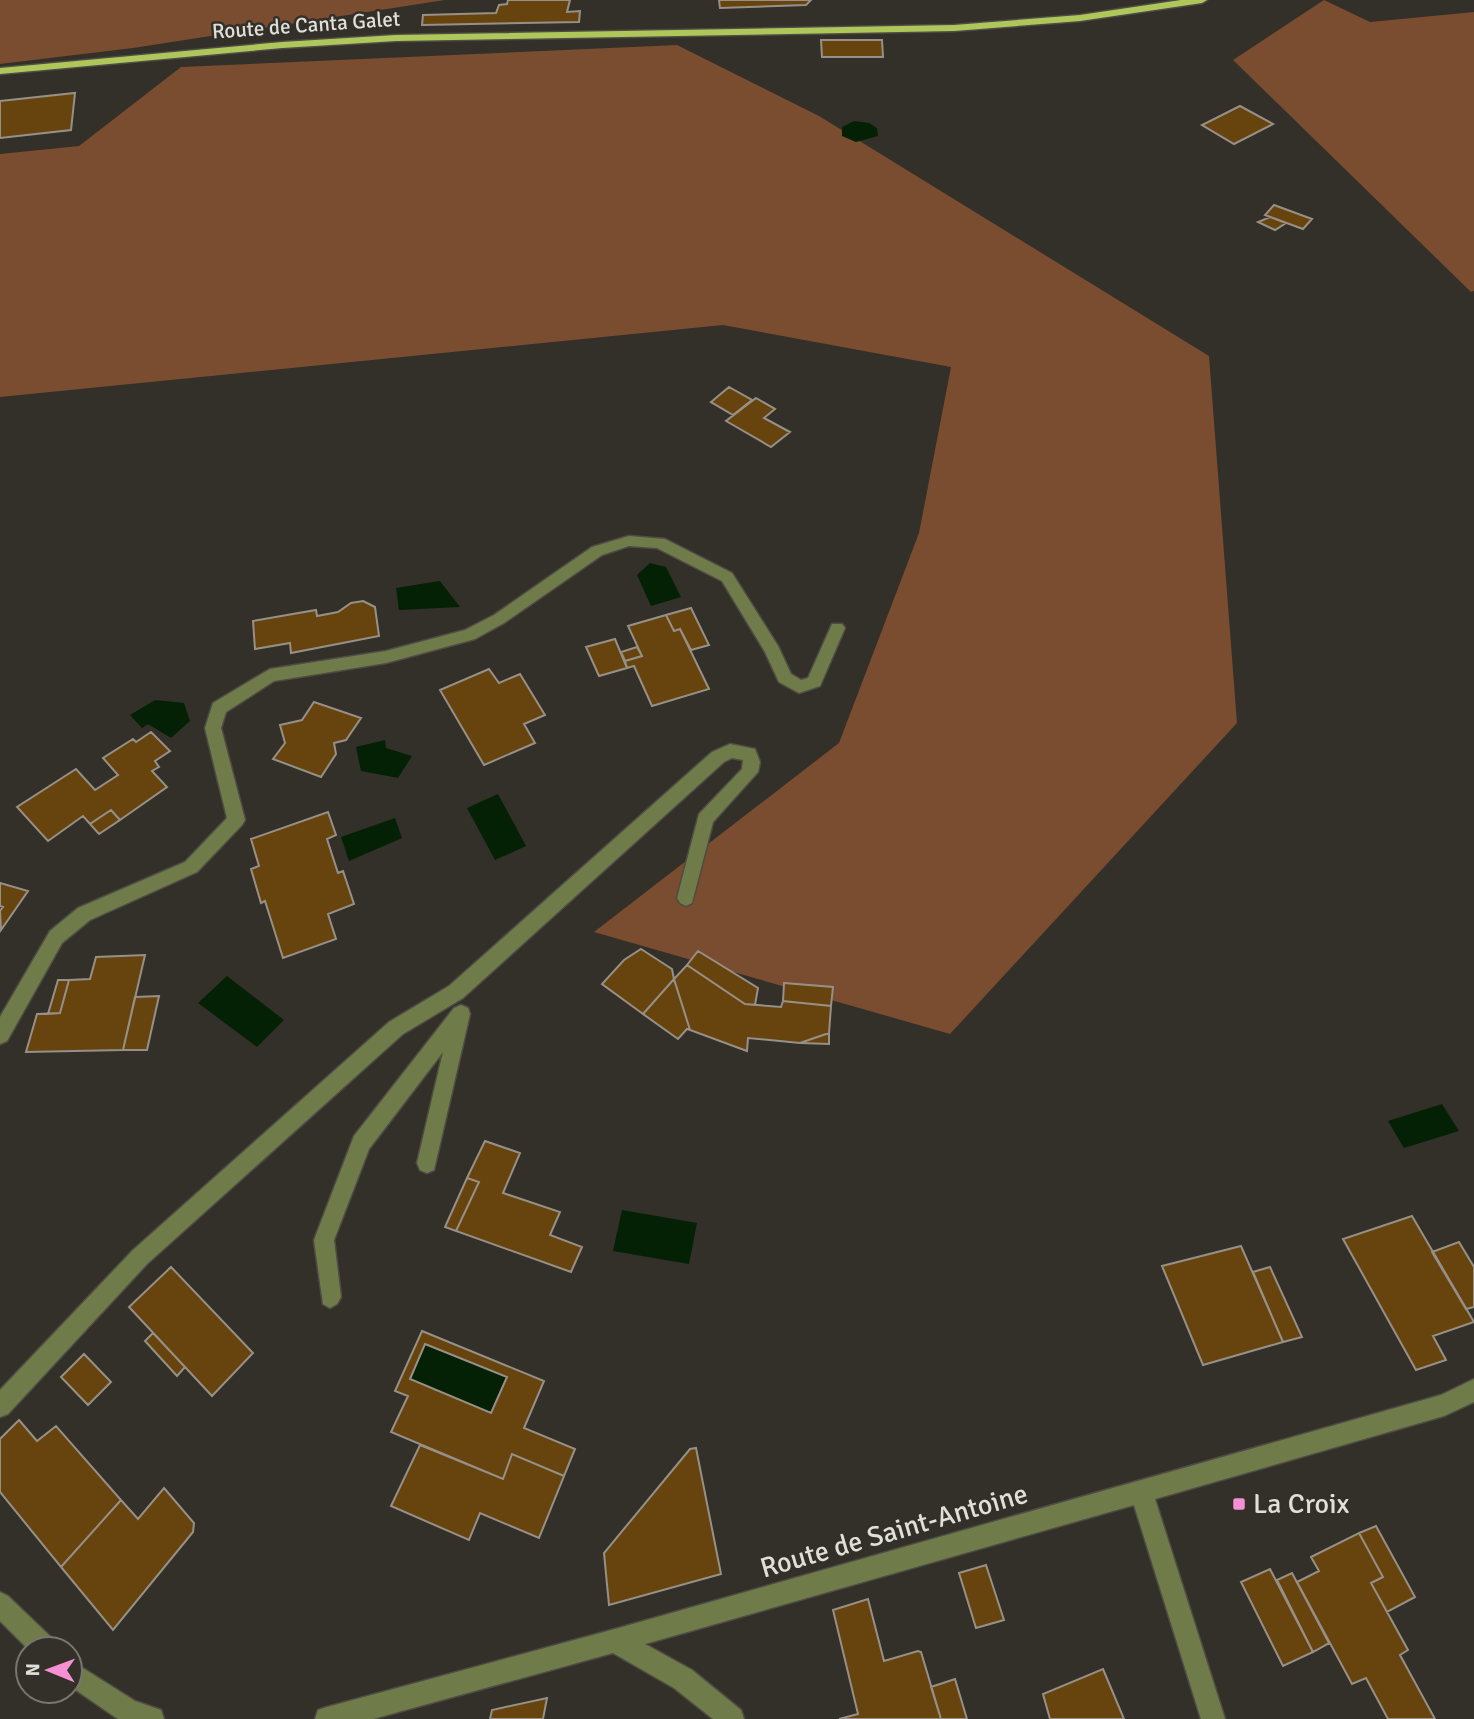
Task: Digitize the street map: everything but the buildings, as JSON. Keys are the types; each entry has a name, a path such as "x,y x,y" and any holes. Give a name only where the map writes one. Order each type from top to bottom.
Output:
{"main road":[{"name":"Route de Canta Galet","path":"0,71 270,46 396,38 954,28 1023,24 1202,0"}],"street":[{"path":"0,1035 56,937 84,914 191,867 236,820 213,728 219,708 270,675 386,657 469,635 499,619 597,551 629,541 660,543 727,577 772,650 785,678 799,687 814,682 837,628"},
{"path":"0,1406 140,1257 396,1028 456,992 718,757 730,751 749,754 752,762 750,772 705,820 686,898"},
{"path":"427,1163 461,1014 456,992"},
{"path":"330,1297 324,1240 360,1143 461,1014"},
{"name":"Route de Saint-Antoine","path":"327,1719 615,1641 1444,1405 1474,1390"},
{"path":"1141,1491 1213,1719"},
{"path":"0,1604 32,1635"},
{"path":"615,1641 683,1679 732,1719"},
{"path":"84,1683 125,1715 152,1719"}],"shaded area":[{"path":"0,0 445,0 133,48 0,64"},
{"path":"1324,0 1370,22 1474,12 1474,291 1471,292 1233,60"},
{"path":"677,45 819,116 1209,356 1237,723 950,1034 594,932 839,743 919,533 951,367 723,325 0,397 0,154 79,146 181,67"},
{"path":"854,121 869,123 877,128 878,136 856,142 842,136 842,127"},
{"path":"650,563 666,567 681,597 651,606 637,575"},
{"path":"440,581 460,607 399,610 396,588"},
{"path":"155,700 184,703 190,721 171,738 148,724 142,728 130,715"},
{"path":"385,740 386,748 412,756 398,778 361,771 356,747"},
{"path":"498,794 526,846 495,860 467,808"},
{"path":"395,818 402,838 349,861 341,837"},
{"path":"227,976 284,1020 257,1047 198,1003"},
{"path":"1442,1104 1459,1131 1404,1148 1388,1121"},
{"path":"622,1210 697,1223 689,1264 613,1251"},
{"path":"425,1344 507,1377 491,1413 410,1379"}],"place":[{"name":"La Croix","path":"1239,1504"}]}
